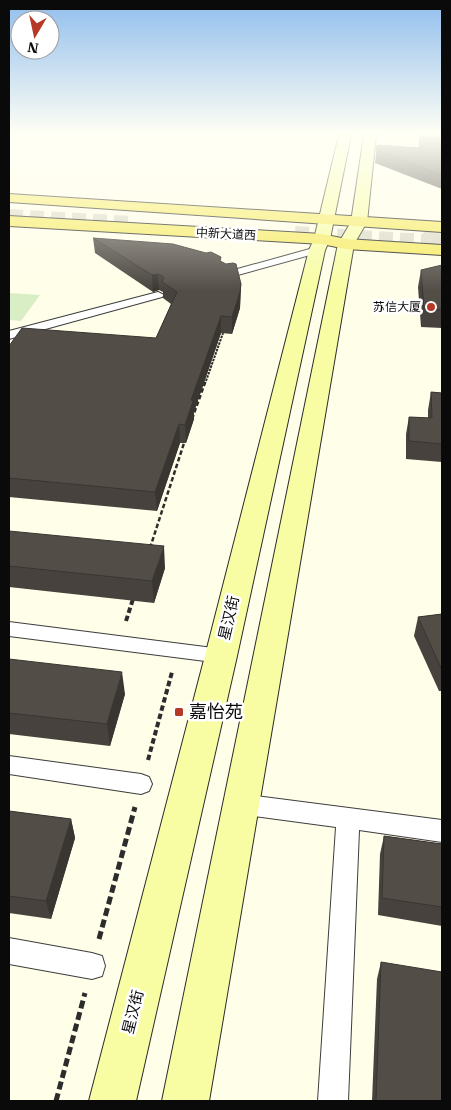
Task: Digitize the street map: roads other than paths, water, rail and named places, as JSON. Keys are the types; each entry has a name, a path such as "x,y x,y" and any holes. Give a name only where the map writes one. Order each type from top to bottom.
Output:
{"main road":[{"name":"星汉街","path":"185,1101 240,804 334,235 339,187"},
{"name":"星汉街","path":"112,1101 221,656 334,235 356,187"},
{"name":"中新大道西","path":"9,198 334,235 442,250"},
{"path":"9,206 334,235"},
{"name":"中新大道西","path":"9,221 334,235 442,227"}],"lane":[{"path":"226,275 334,235"},
{"path":"9,336 158,295"},
{"path":"9,629 221,656"},
{"path":"9,765 141,784"},
{"path":"240,804 442,831"},
{"path":"333,1101 348,818"},
{"path":"9,951 92,966"}],"tunnel":[{"path":"9,216 132,223"},
{"path":"295,233 442,242 423,241"}],"place":[{"name":"苏信大厦","path":"431,307"},
{"name":"嘉怡苑","path":"179,712"}]}
